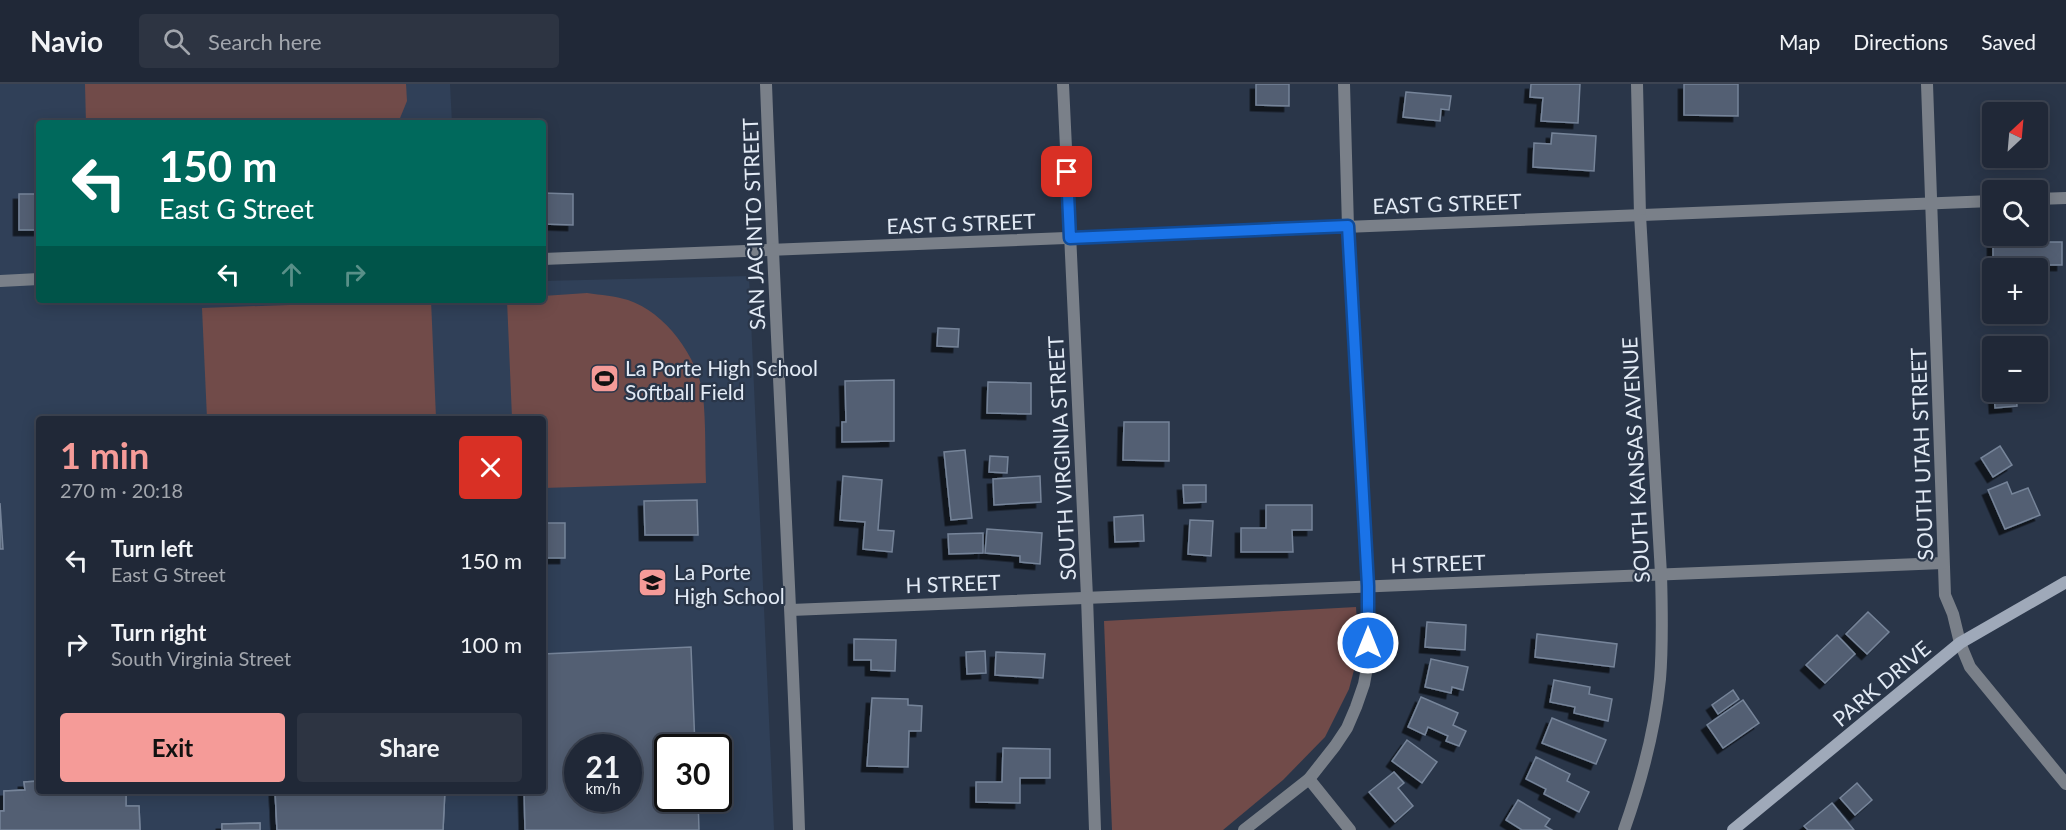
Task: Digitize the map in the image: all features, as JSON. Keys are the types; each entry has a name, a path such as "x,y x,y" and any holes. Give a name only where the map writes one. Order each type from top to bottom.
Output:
{"street":[{"name":"SAN JACINTO STREET","path":"766,84 799,830"},
{"name":"SOUTH VIRGINIA STREET","path":"1063,84 1088,597 1095,830"},
{"path":"1244,830 1309,779 1335,746 1347,728 1364,684 1368,662 1368,586 1348,226 1344,84"},
{"name":"SOUTH KANSAS AVENUE","path":"1624,830 1652,730 1660,680 1662,630 1661,574 1641,215 1637,84"},
{"name":"SOUTH UTAH STREET","path":"1927,84 1945,596 1970,666 2066,784"},
{"path":"2048,199 2066,198"},
{"name":"EAST G STREET","path":"546,259 1982,201"},
{"path":"0,281 36,279"},
{"name":"H STREET","path":"791,610 1943,563"},
{"name":"PARK DRIVE","path":"1737,829 1960,643 2066,582"},
{"path":"1309,779 1350,830"}],"shaded area":[{"name":"La Porte High School","path":"0,84 450,84 452,120 36,120 36,303 546,303 546,281 749,276 774,830 0,830"},
{"path":"85,84 406,84 407,101 399,120 86,120"},
{"name":"La Porte High School Softball Field","path":"587,293 628,300 642,306 667,325 687,351 700,380 705,428 706,483 546,488 546,416 512,416 507,303 546,303 546,296"},
{"path":"345,303 431,303 436,416 207,416 202,308"},
{"path":"1356,607 1359,651 1349,689 1325,737 1283,780 1223,830 1112,830 1104,621"}],"building":[{"path":"1256,84 1289,84 1289,106 1256,105"},
{"path":"1531,84 1580,84 1578,123 1541,121 1543,98 1530,97"},
{"path":"1684,84 1738,84 1738,116 1684,115"},
{"path":"1406,92 1451,96 1449,110 1441,109 1440,121 1403,117"},
{"path":"1552,133 1596,136 1594,171 1533,167 1534,143 1551,144"},
{"path":"546,193 573,194 573,225 546,224"},
{"path":"19,194 36,194 36,230 19,230"},
{"path":"2048,242 2062,242 2062,265 2048,265 2048,258 1993,258 1993,246 2048,246"},
{"path":"938,328 959,329 958,347 937,346"},
{"path":"894,380 894,441 842,442 842,422 846,422 845,381"},
{"path":"988,382 1031,383 1031,414 987,413"},
{"path":"1995,402 2017,402 2017,406 1995,408"},
{"path":"1124,422 1169,422 1169,461 1123,460"},
{"path":"2000,446 2012,465 1993,477 1981,458"},
{"path":"965,450 972,518 951,520 944,452"},
{"path":"990,456 1008,457 1007,473 989,472"},
{"path":"843,476 882,480 878,530 894,531 892,552 863,549 865,522 840,520"},
{"path":"1040,476 1041,502 994,505 993,479"},
{"path":"2007,482 2012,494 2028,488 2040,515 2005,529 1988,490"},
{"path":"1183,485 1206,485 1206,502 1184,503"},
{"path":"697,500 698,535 645,535 644,501"},
{"path":"0,503 3,549 0,549"},
{"path":"1266,505 1312,505 1312,530 1292,530 1293,552 1241,552 1241,528 1266,528"},
{"path":"1143,515 1144,541 1115,542 1114,517"},
{"path":"1190,520 1213,521 1211,556 1188,554"},
{"path":"546,523 565,523 565,558 546,558"},
{"path":"987,529 1042,533 1040,564 1020,562 1020,556 985,553"},
{"path":"983,533 983,553 949,554 948,534"},
{"path":"1868,612 1889,632 1867,654 1846,634"},
{"path":"1427,622 1466,625 1465,650 1425,647"},
{"path":"1537,634 1617,644 1614,667 1535,657"},
{"path":"1837,635 1855,654 1825,683 1806,665"},
{"path":"854,639 896,640 895,671 871,670 871,660 854,660"},
{"path":"691,647 694,734 654,734 654,812 698,812 699,830 525,830 524,794 546,794 546,654"},
{"path":"985,651 986,673 967,674 966,652"},
{"path":"996,652 1045,654 1043,678 995,675"},
{"path":"1431,659 1468,667 1463,690 1452,687 1451,693 1425,687"},
{"path":"1554,680 1590,687 1589,694 1612,699 1608,721 1574,713 1575,707 1550,702"},
{"path":"1733,690 1739,699 1718,714 1712,705"},
{"path":"1421,697 1458,713 1453,725 1466,731 1459,746 1446,741 1448,736 1428,727 1425,735 1408,727"},
{"path":"872,698 908,699 908,705 922,706 921,731 909,731 908,767 867,766"},
{"path":"1743,700 1759,723 1723,748 1707,725"},
{"path":"1552,718 1606,740 1596,764 1542,743"},
{"path":"1407,740 1437,762 1422,783 1392,761"},
{"path":"1003,748 1050,749 1050,778 1020,778 1020,803 976,802 976,782 1002,782"},
{"path":"1536,757 1570,774 1567,781 1589,792 1579,812 1544,794 1546,789 1526,779"},
{"path":"1394,772 1404,783 1398,788 1413,806 1395,822 1369,792"},
{"path":"36,781 36,794 126,794 126,806 139,806 140,830 0,830 0,811 4,811 4,791 25,790 24,782"},
{"path":"36,781 36,794 126,794 126,806 139,806 140,830 0,830 0,811 4,811 4,791 25,790 24,782"},
{"path":"1857,783 1872,800 1855,815 1840,798"},
{"path":"275,794 445,794 443,830 277,830"},
{"path":"275,794 445,794 443,830 277,830"},
{"path":"1518,800 1550,819 1545,826 1552,830 1522,830 1506,820"},
{"path":"1832,803 1854,830 1808,830 1804,826"},
{"path":"260,823 260,830 222,830 222,824"},
{"path":"260,823 260,830 222,830 222,824"}],"place":[{"name":"La Porte High School Softball Field","path":"604,379"},
{"name":"La Porte High School","path":"653,583"}],"route":[{"path":"1067,172 1070,238 1348,226 1368,586 1368,643"}]}
